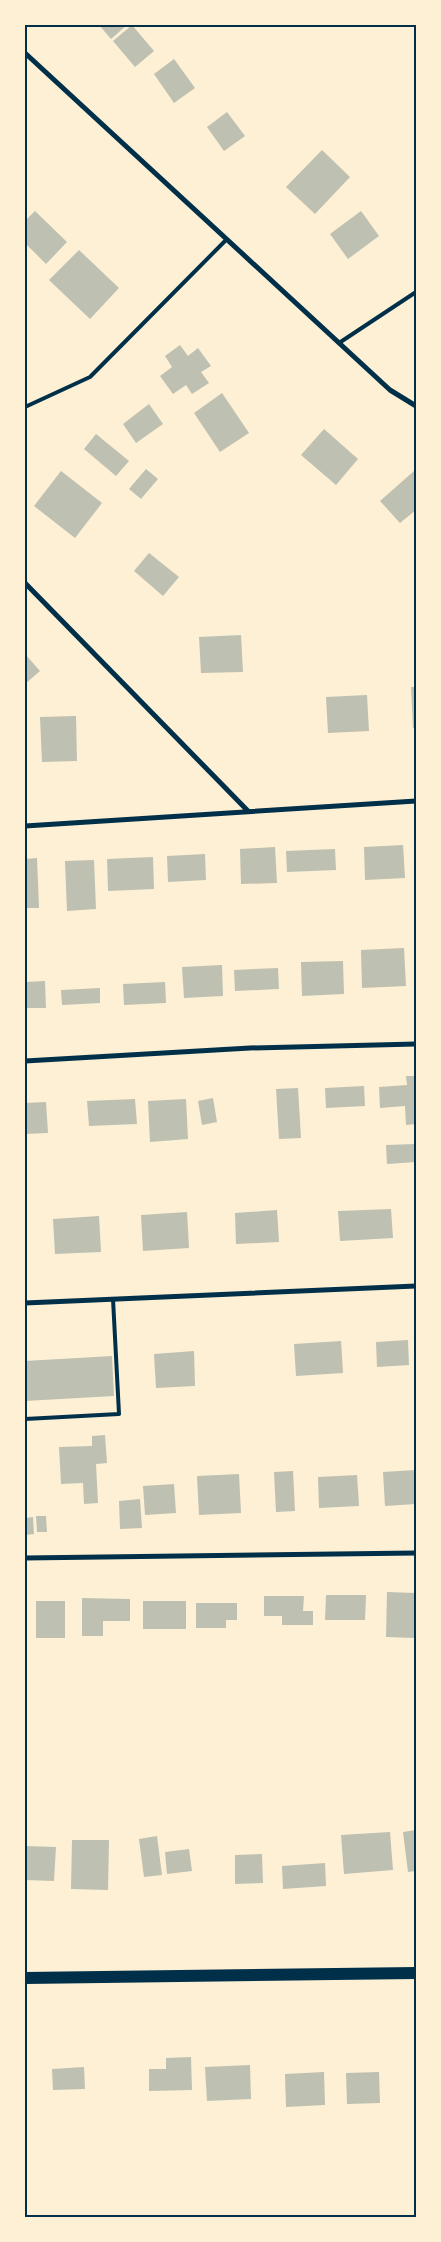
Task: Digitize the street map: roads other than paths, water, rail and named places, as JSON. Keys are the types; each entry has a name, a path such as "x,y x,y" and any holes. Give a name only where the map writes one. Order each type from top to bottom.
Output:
{"main road":[{"path":"25,1978 416,1973"}],"street":[{"path":"25,53 390,390 416,406"},
{"path":"25,583 248,810"},
{"path":"25,826 248,810 416,801"},
{"path":"25,1061 250,1048 416,1044"},
{"path":"25,1303 416,1286"},
{"path":"25,1558 416,1552"}],"lane":[{"path":"25,407 90,377 226,240"},
{"path":"339,343 416,292"},
{"path":"25,1419 119,1414 113,1299"}]}
